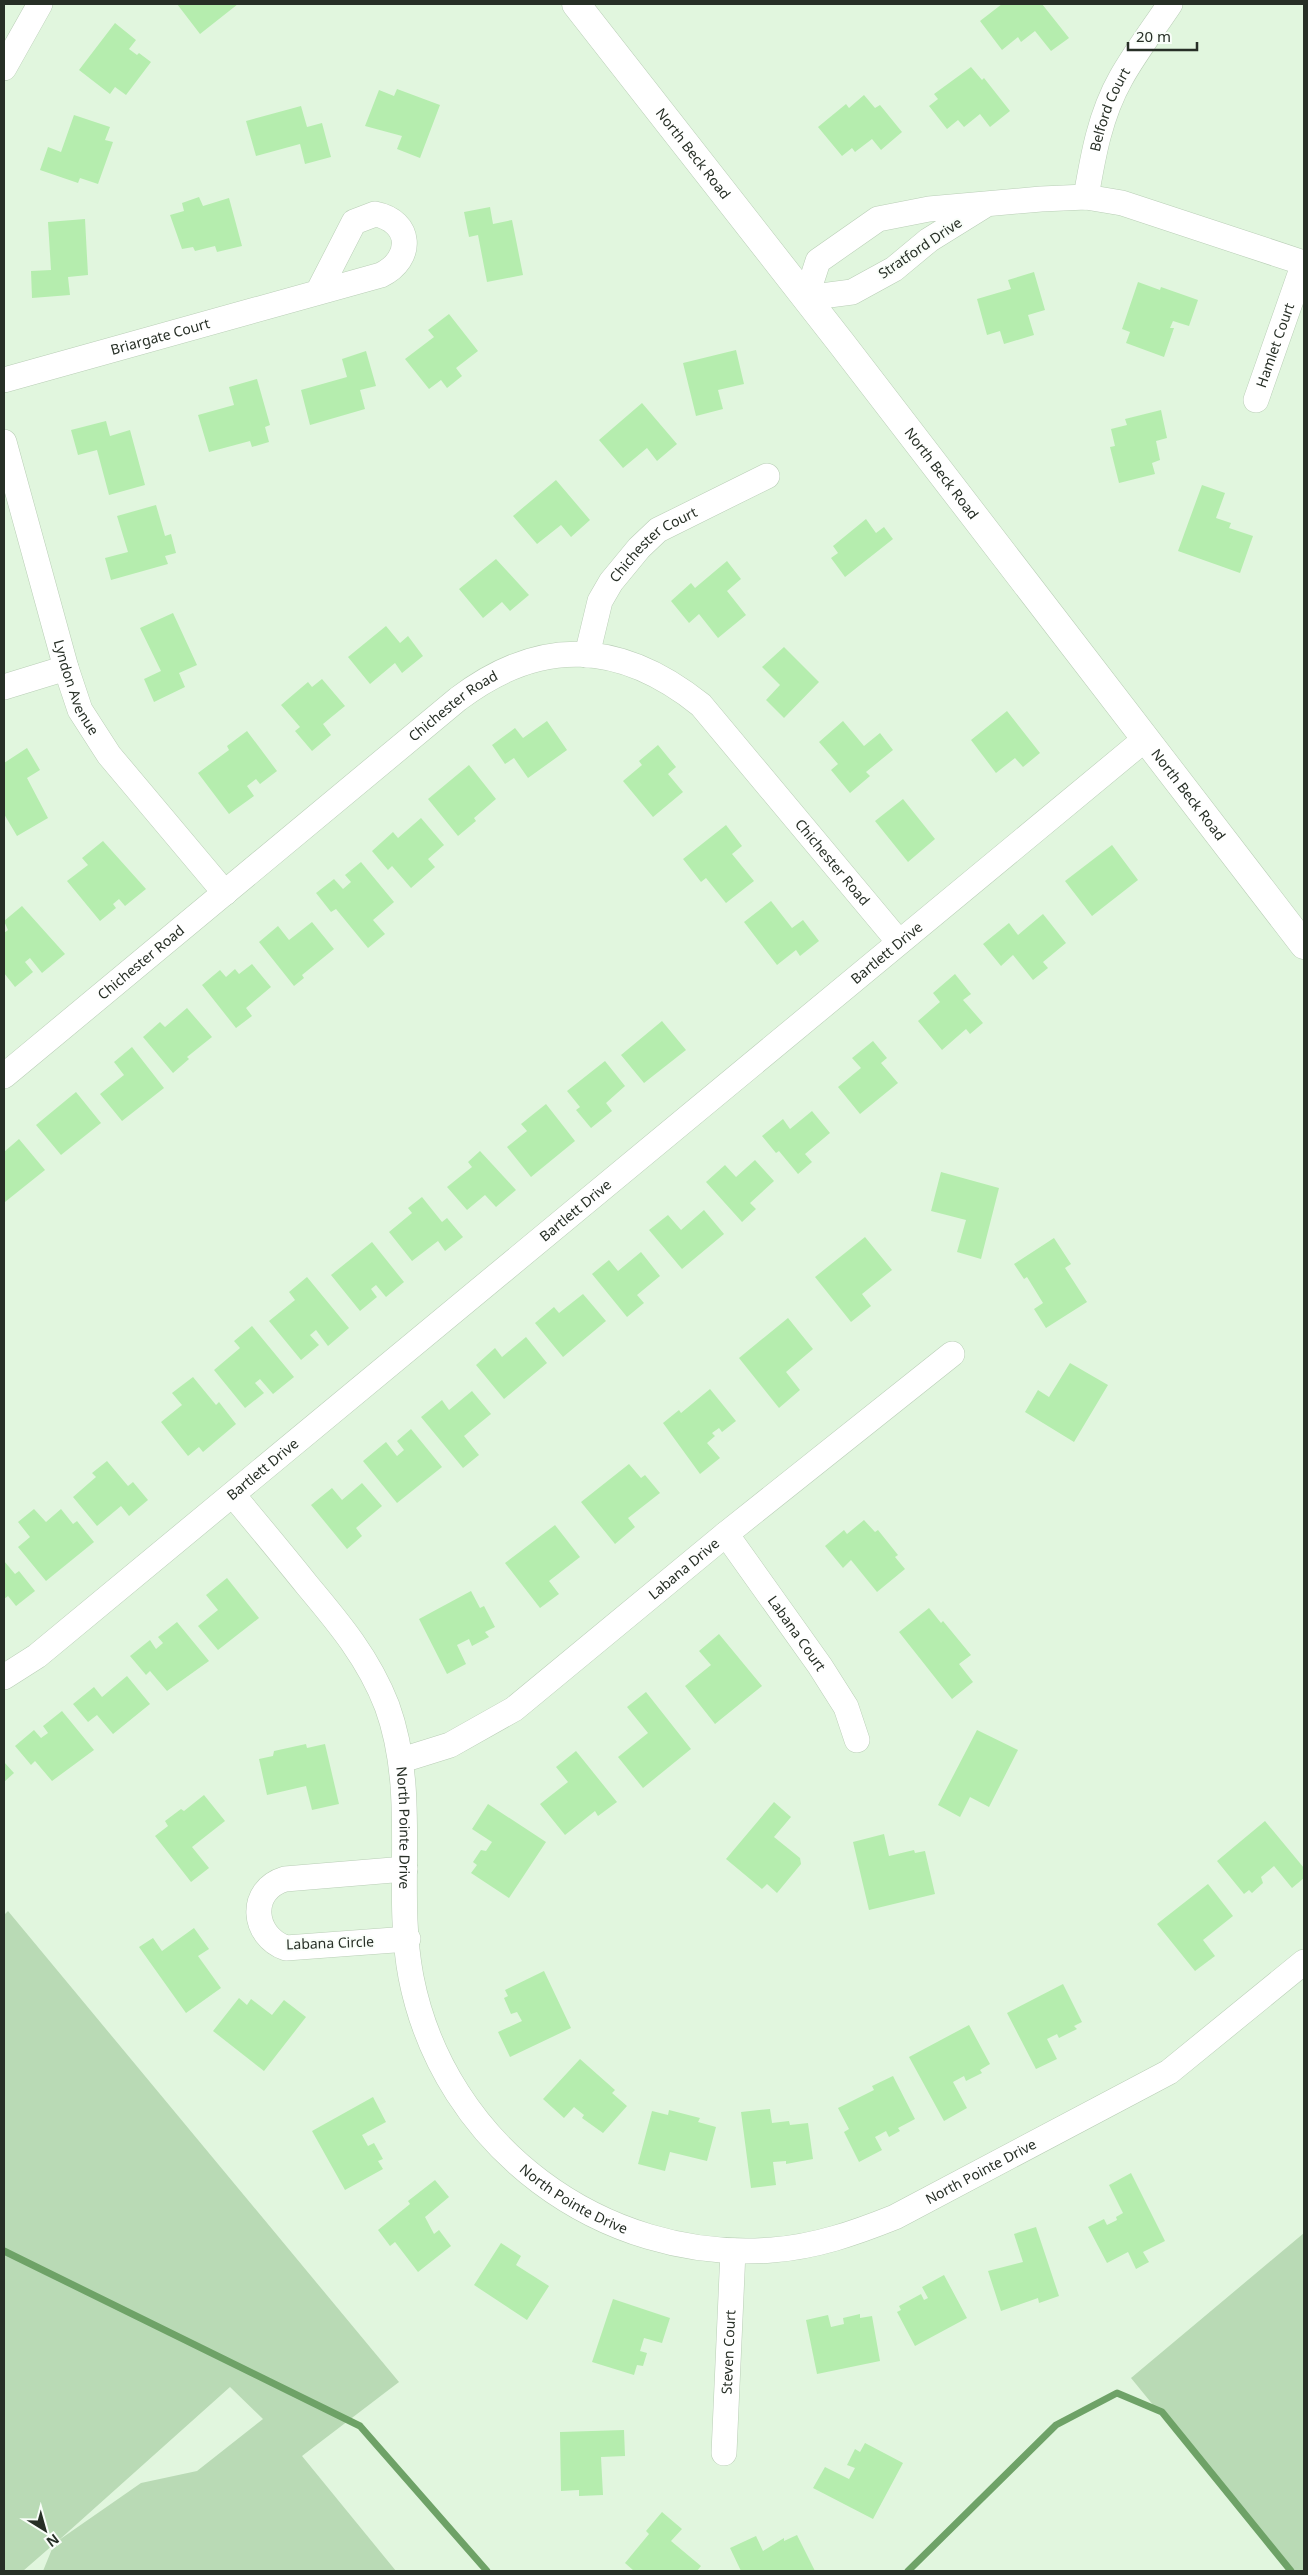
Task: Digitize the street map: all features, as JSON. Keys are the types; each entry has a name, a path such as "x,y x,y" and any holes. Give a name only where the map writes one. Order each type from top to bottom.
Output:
{"main road":[{"name":"North Beck Road","path":"576,4 806,298 1144,740 1304,945"}],"street":[{"path":"4,68 40,4"},
{"name":"Belford Court","path":"1086,197 1095,144 1102,121 1120,79 1170,4"},
{"name":"Stratford Drive","path":"987,204 929,240 894,269 852,292 806,298 818,261 878,219 929,209 987,204 1086,197 1122,202 1304,263"},
{"name":"Hamlet Court","path":"1256,400 1304,263"},
{"name":"Briargate Court","path":"4,380 318,292"},
{"name":"Lyndon Avenue","path":"4,442 66,668 80,710 94,734 225,893"},
{"name":"Chichester Court","path":"587,655 600,601 611,582 639,548 658,530 767,476"},
{"name":"Chichester Road","path":"4,1076 480,682 505,669 531,660 559,655 616,658 645,668 677,686 701,705 899,942"},
{"path":"4,687 66,668"},
{"name":"Bartlett Drive","path":"4,1677 38,1656 1144,740"},
{"name":"Labana Drive","path":"402,1760 450,1744 514,1709 726,1534 952,1354"},
{"name":"North Pointe Drive","path":"233,1495 346,1632 361,1653 386,1705 402,1760 406,1802 405,1869 408,1940 415,1994 439,2059 472,2115 510,2158 560,2198 612,2225 668,2243 733,2251 773,2250 821,2243 895,2217 1169,2072 1304,1962"},
{"name":"Labana Court","path":"726,1534 846,1707 857,1740"},
{"name":"Labana Circle","path":"405,1869 285,1879 274,1882 264,1892 260,1912 261,1926 267,1936 276,1944 286,1948 408,1940"},
{"name":"Steven Court","path":"724,2453 733,2251"}],"green space":[{"path":"8,1911 399,2382 302,2456 396,2571 43,2571 54,2544 23,2571 4,2571 4,1915","holes":["230,2387 263,2419 197,2471 141,2483 59,2540"]},
{"path":"1304,2233 1304,2571 1289,2571 1131,2378"}],"building":[{"path":"177,4 238,4 200,34"},
{"path":"1002,4 1042,4 1069,38 1051,51 1035,31 1021,42 1018,37 1002,50 980,21"},
{"path":"115,23 136,40 129,49 137,55 139,53 151,62 126,95 115,87 110,94 79,70"},
{"path":"971,67 982,80 984,78 1010,111 990,127 980,114 964,127 958,120 947,129 929,106 938,99 934,94"},
{"path":"397,89 440,105 420,158 397,149 402,136 365,126 379,90 394,96"},
{"path":"864,95 875,108 880,105 902,132 881,150 872,139 855,152 852,148 842,156 818,127 846,104 849,108"},
{"path":"301,106 307,127 322,123 331,157 305,164 300,144 256,156 246,121"},
{"path":"74,115 110,127 105,140 113,142 98,184 80,178 78,183 40,170 48,147 61,152"},
{"path":"199,197 203,206 229,198 242,246 217,252 215,246 195,251 193,247 182,249 170,215 184,211 182,203"},
{"path":"490,207 493,224 512,220 523,275 487,282 478,235 469,237 464,212"},
{"path":"85,219 88,275 68,277 70,295 32,298 31,271 51,270 48,222"},
{"path":"1034,272 1045,310 1028,315 1034,335 1004,344 1000,331 987,335 977,299 1011,289 1008,280"},
{"path":"1138,282 1160,290 1161,287 1198,300 1189,326 1173,321 1170,328 1174,328 1164,357 1126,343 1130,332 1122,329"},
{"path":"449,314 478,351 456,368 462,376 447,388 441,380 429,389 405,359 434,337 428,330"},
{"path":"736,350 744,384 718,390 723,409 696,416 683,363"},
{"path":"366,351 376,386 360,390 365,409 310,425 301,390 347,377 342,359"},
{"path":"257,379 270,425 265,427 269,442 252,447 250,441 209,452 198,415 234,405 229,387"},
{"path":"642,403 677,444 657,461 647,448 623,468 599,440"},
{"path":"1161,410 1167,438 1156,441 1160,460 1152,463 1155,474 1119,483 1110,447 1115,446 1111,429 1127,425 1125,419"},
{"path":"106,421 110,436 130,430 145,485 109,495 97,450 78,455 71,430"},
{"path":"556,480 590,520 571,537 561,525 537,544 513,516"},
{"path":"1202,485 1225,493 1216,518 1231,523 1229,528 1253,536 1240,573 1178,551"},
{"path":"156,505 165,536 171,534 176,553 165,556 168,564 111,580 105,558 128,552 117,516"},
{"path":"866,519 876,533 884,527 893,539 845,577 831,558 838,553 833,546"},
{"path":"496,559 529,595 510,611 502,602 483,618 459,589"},
{"path":"727,561 741,579 727,591 746,615 718,638 699,614 689,623 671,601 691,583 695,588"},
{"path":"173,613 197,665 179,673 185,687 154,702 144,679 161,671 140,628"},
{"path":"386,626 400,643 408,636 423,656 402,673 395,663 370,684 348,657"},
{"path":"784,647 819,682 784,718 766,700 780,685 762,667"},
{"path":"322,679 345,706 323,724 331,735 312,751 295,731 300,727 281,705 308,682 312,687"},
{"path":"1007,711 1040,753 1023,767 1015,758 996,773 971,740"},
{"path":"547,721 567,750 528,778 514,758 505,764 492,745 515,728 523,738"},
{"path":"843,721 864,746 880,733 893,750 866,772 870,776 850,793 831,770 838,764 819,742"},
{"path":"247,731 277,771 260,784 256,779 247,786 254,796 229,814 198,773 229,750 227,746"},
{"path":"658,745 676,767 668,774 683,792 653,817 623,781 642,765 639,761"},
{"path":"27,748 40,770 27,778 48,818 17,836 4,814 4,763"},
{"path":"469,765 496,799 474,818 476,821 458,836 428,799"},
{"path":"903,799 935,839 908,862 875,821"},
{"path":"421,818 444,845 428,859 435,867 411,888 392,866 388,870 372,851 393,832 398,838"},
{"path":"726,825 742,846 732,854 754,881 726,903 706,878 701,882 683,859"},
{"path":"103,841 146,889 125,906 119,899 113,904 116,908 100,921 67,881 88,865 82,858"},
{"path":"1112,845 1138,880 1092,916 1065,881"},
{"path":"361,862 394,902 373,920 385,934 368,948 336,909 331,912 316,893 334,879 343,889 351,882 345,875"},
{"path":"771,901 792,928 803,920 819,941 800,956 796,950 777,965 744,922"},
{"path":"22,906 65,954 42,973 30,958 25,962 33,972 15,987 4,973 4,933 8,930 4,921"},
{"path":"1043,914 1066,943 1043,962 1048,968 1033,980 1013,955 1001,966 983,944 1009,923 1018,935"},
{"path":"312,922 334,949 302,975 304,978 294,986 259,942 278,926 289,940"},
{"path":"252,964 271,987 246,1008 252,1016 236,1028 202,985 220,970 226,977 235,969 239,974"},
{"path":"955,974 971,994 963,1000 983,1023 970,1034 966,1029 942,1050 918,1021 940,1002 933,993"},
{"path":"187,1008 212,1037 187,1057 189,1059 173,1073 143,1037 160,1022 165,1027"},
{"path":"662,1021 686,1050 644,1083 621,1055"},
{"path":"873,1041 887,1058 881,1063 898,1083 860,1114 838,1087 861,1068 852,1058"},
{"path":"132,1047 164,1088 122,1121 100,1094 124,1075 114,1062"},
{"path":"605,1061 625,1086 606,1103 612,1111 591,1128 576,1110 580,1107 567,1091"},
{"path":"76,1092 101,1123 61,1155 36,1125"},
{"path":"546,1104 575,1141 531,1177 507,1147 527,1131 521,1124"},
{"path":"812,1111 830,1133 805,1154 812,1162 798,1174 779,1151 776,1153 762,1136 783,1119 790,1129"},
{"path":"19,1139 45,1170 5,1202 4,1152"},
{"path":"480,1151 516,1190 496,1207 485,1195 467,1210 447,1187 472,1167 468,1162"},
{"path":"755,1160 774,1181 750,1203 756,1209 742,1222 706,1182 725,1165 736,1177"},
{"path":"941,1172 999,1188 981,1259 957,1252 966,1220 931,1211"},
{"path":"422,1197 442,1222 447,1218 463,1237 445,1251 438,1241 412,1261 389,1232 412,1213 408,1208"},
{"path":"704,1210 724,1234 682,1269 649,1230 668,1215 681,1230"},
{"path":"865,1237 892,1270 862,1294 871,1306 851,1322 815,1277"},
{"path":"1054,1238 1071,1264 1065,1268 1087,1302 1046,1328 1034,1309 1043,1303 1027,1277 1024,1279 1014,1264"},
{"path":"372,1242 404,1282 386,1297 376,1285 371,1289 377,1297 360,1311 331,1275"},
{"path":"641,1252 660,1276 637,1295 644,1303 627,1317 592,1274 609,1260 618,1271"},
{"path":"307,1277 349,1328 328,1346 316,1330 310,1335 319,1345 301,1360 269,1321 295,1300 289,1292"},
{"path":"583,1294 606,1321 563,1357 535,1323 554,1307 559,1313"},
{"path":"788,1318 813,1349 786,1372 800,1390 779,1408 739,1358"},
{"path":"252,1326 294,1377 273,1394 260,1379 255,1383 264,1393 245,1408 214,1370 240,1348 234,1341"},
{"path":"526,1337 547,1363 504,1399 476,1365 495,1348 502,1357"},
{"path":"1070,1363 1108,1385 1074,1442 1025,1412 1038,1390 1049,1397"},
{"path":"193,1377 216,1405 219,1402 236,1424 203,1452 199,1447 188,1456 161,1422 182,1405 172,1393"},
{"path":"710,1389 736,1421 722,1432 719,1428 712,1433 715,1436 707,1443 720,1458 700,1474 663,1423 679,1410 681,1413"},
{"path":"472,1391 491,1414 464,1436 479,1455 463,1468 421,1417 442,1400 449,1410"},
{"path":"411,1429 442,1467 397,1503 363,1461 386,1442 397,1456 404,1450 397,1441"},
{"path":"107,1461 128,1486 133,1482 148,1500 129,1516 121,1506 97,1526 73,1497 96,1477 92,1473"},
{"path":"629,1464 641,1478 645,1475 660,1493 628,1518 635,1527 615,1544 581,1502"},
{"path":"362,1483 382,1506 356,1528 362,1536 347,1549 311,1505 332,1488 342,1500"},
{"path":"34,1509 46,1522 61,1509 73,1524 77,1521 94,1542 46,1581 18,1547 30,1537 18,1522"},
{"path":"864,1520 875,1532 878,1530 898,1555 895,1557 905,1569 877,1592 851,1560 843,1568 825,1546 844,1530 847,1534"},
{"path":"555,1525 580,1557 549,1581 559,1594 540,1608 505,1563"},
{"path":"4,1561 15,1574 19,1571 35,1591 16,1606 8,1596 4,1599"},
{"path":"227,1578 259,1618 218,1650 198,1626 218,1610 206,1595"},
{"path":"471,1591 480,1608 484,1606 495,1627 485,1632 489,1637 472,1646 469,1639 457,1645 466,1664 447,1674 419,1619"},
{"path":"929,1608 941,1623 943,1621 971,1655 959,1664 973,1682 952,1699 899,1632"},
{"path":"177,1622 209,1661 167,1691 150,1671 146,1675 130,1656 150,1640 156,1649 163,1643 158,1637"},
{"path":"719,1634 762,1686 715,1724 685,1686 711,1665 699,1651"},
{"path":"127,1676 150,1704 113,1734 97,1715 88,1722 73,1704 94,1687 102,1697"},
{"path":"646,1692 691,1749 643,1788 618,1757 648,1733 627,1707"},
{"path":"62,1711 94,1750 52,1781 35,1761 31,1765 15,1746 34,1730 41,1738 48,1733 43,1726"},
{"path":"977,1730 1018,1750 989,1807 970,1797 960,1817 938,1805"},
{"path":"306,1744 307,1748 325,1744 339,1804 312,1810 306,1786 267,1795 259,1759 273,1756 274,1751"},
{"path":"576,1751 617,1802 598,1816 595,1811 565,1835 540,1804 568,1782 556,1767"},
{"path":"4,1762 14,1773 4,1782"},
{"path":"204,1795 225,1821 192,1847 209,1868 191,1882 155,1836 168,1826 165,1821 181,1809 184,1811"},
{"path":"774,1802 791,1817 774,1837 800,1858 801,1864 777,1893 767,1884 762,1889 726,1859"},
{"path":"488,1804 546,1842 509,1898 471,1873 477,1865 473,1862 481,1850 486,1851 492,1842 472,1829"},
{"path":"1265,1821 1304,1868 1304,1878 1292,1888 1274,1866 1261,1877 1263,1883 1252,1893 1249,1890 1244,1894 1217,1861"},
{"path":"884,1834 889,1856 914,1850 915,1853 925,1851 935,1894 869,1910 853,1842"},
{"path":"1208,1884 1233,1916 1203,1940 1215,1956 1195,1971 1157,1924"},
{"path":"194,1928 209,1949 198,1956 221,1988 186,2013 139,1947 153,1938 162,1951"},
{"path":"544,1971 571,2028 510,2057 498,2032 522,2021 517,2012 511,2014 504,1998 508,1996 505,1990"},
{"path":"1063,1984 1082,2022 1074,2026 1077,2029 1059,2038 1057,2034 1047,2039 1057,2059 1036,2069 1007,2013"},
{"path":"239,1998 247,2005 251,1999 272,2015 284,2000 306,2017 264,2071 213,2031"},
{"path":"969,2025 990,2064 980,2070 982,2073 966,2081 964,2076 953,2082 967,2108 944,2121 909,2057"},
{"path":"580,2059 615,2090 612,2093 627,2106 603,2133 582,2118 584,2115 574,2107 564,2118 543,2099"},
{"path":"893,2076 915,2119 898,2128 900,2131 889,2137 886,2131 875,2137 882,2150 859,2162 844,2132 849,2129 838,2108 874,2090 872,2086"},
{"path":"373,2097 386,2122 362,2135 368,2146 374,2143 383,2159 378,2161 383,2169 345,2190 312,2131"},
{"path":"770,2109 772,2123 789,2121 790,2125 808,2123 813,2159 786,2164 786,2161 773,2162 776,2185 751,2188 741,2112"},
{"path":"669,2110 700,2118 698,2122 716,2127 707,2161 670,2152 665,2171 638,2164 652,2111 668,2115"},
{"path":"1131,2173 1165,2241 1143,2252 1149,2262 1136,2269 1128,2252 1107,2263 1088,2227 1104,2219 1107,2225 1117,2220 1116,2217 1123,2213 1109,2185"},
{"path":"435,2180 449,2197 425,2217 434,2234 439,2230 451,2246 418,2272 395,2242 390,2246 378,2230 410,2204 408,2201"},
{"path":"1036,2227 1059,2296 1039,2303 1038,2298 1001,2311 988,2271 1023,2262 1014,2234"},
{"path":"501,2243 521,2256 516,2265 549,2286 527,2320 474,2285"},
{"path":"944,2275 967,2318 915,2346 897,2312 901,2310 899,2306 921,2294 924,2300 928,2298 922,2287"},
{"path":"613,2299 670,2318 662,2343 644,2338 640,2351 647,2353 643,2366 637,2365 634,2375 592,2362"},
{"path":"860,2314 860,2318 872,2316 880,2361 817,2374 806,2320 828,2315 831,2327 844,2324 843,2318"},
{"path":"624,2430 625,2456 601,2457 603,2495 579,2496 579,2490 561,2491 560,2432"},
{"path":"865,2443 903,2463 873,2519 813,2488 825,2467 849,2479 855,2468 847,2465 855,2449 860,2452"},
{"path":"662,2512 682,2529 671,2541 701,2566 697,2571 634,2571 625,2563 649,2534 646,2531"},
{"path":"797,2535 815,2571 741,2571 730,2548 756,2536 763,2551 784,2538 784,2541"}],"waterway":[{"path":"4,2251 360,2426 487,2571"},
{"path":"908,2571 1056,2425 1117,2393 1162,2412 1291,2571"}]}
